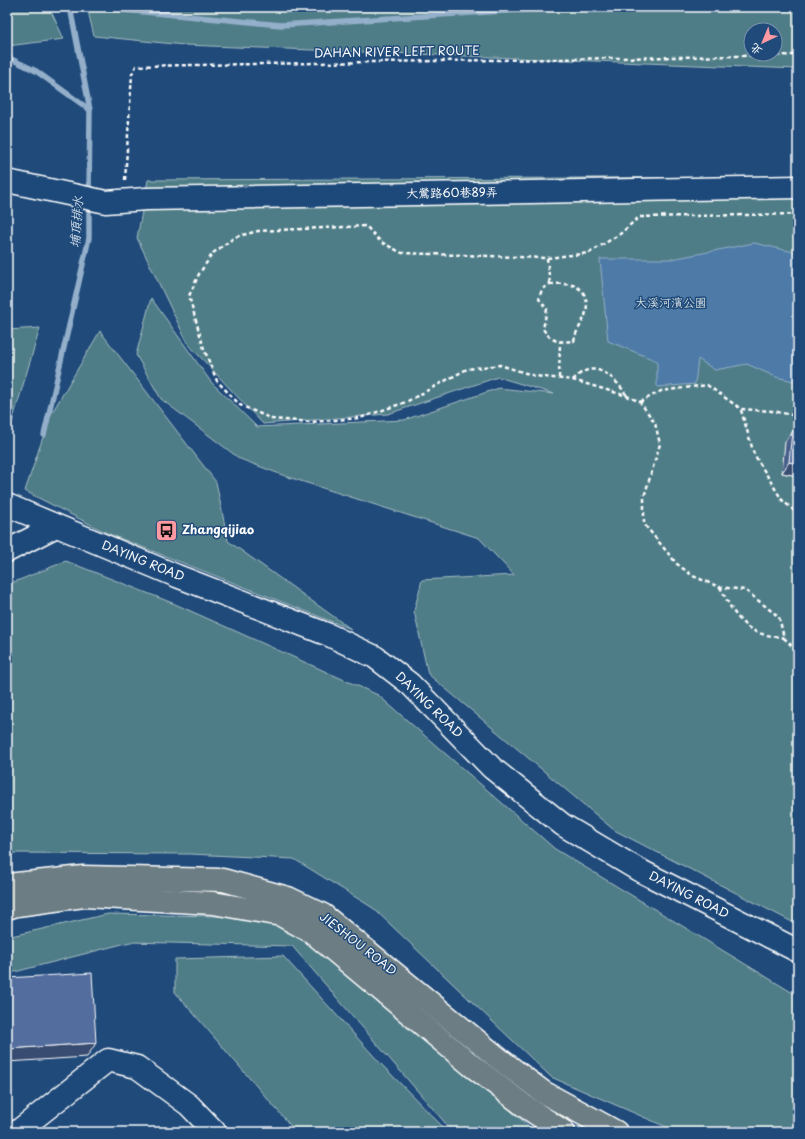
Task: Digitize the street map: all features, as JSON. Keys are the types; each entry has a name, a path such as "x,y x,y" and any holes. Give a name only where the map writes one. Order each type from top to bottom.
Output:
{"main road":[{"name":"JIESHOU ROAD","path":"7,885 83,877 223,880 288,898 323,915 498,1058 543,1092 616,1132"},
{"name":"JIESHOU ROAD","path":"7,908 17,905 84,896 213,903 281,915 312,932 471,1065 526,1107 564,1132"}],"street":[{"name":"大鶯路60巷89弄","path":"7,182 78,198 106,202 146,198 798,187"},
{"name":"DAYING ROAD","path":"7,505 329,635 375,657 410,684 492,768 563,825 637,869 798,951"},
{"path":"7,551 56,526"},
{"path":"17,1132 108,1060 137,1067 189,1105 215,1132"}],"path":[{"name":"DAHAN RIVER LEFT ROUTE","path":"125,184 132,74 136,66 798,55"},
{"path":"798,214 639,217 620,234 589,253 547,258 402,253 381,242 366,226 258,231 235,237 213,253 199,274 189,296 204,349 217,381 240,405 272,418 312,422 360,418 406,402 467,369 500,364 535,376 573,380 627,396 640,402 655,423 660,444 644,497 644,524 677,564 693,576 719,587 745,590 779,617 784,638 798,652"},
{"path":"547,258 550,284"},
{"path":"550,284 576,287 586,297 588,308 584,320 576,330 574,341 560,342 550,338 544,329 548,309 539,299 542,289 550,284"},
{"path":"559,378 560,342"},
{"path":"573,380 584,371 597,370 610,375 620,384 627,396"},
{"path":"640,402 661,392 707,385 741,409 772,411 798,416"},
{"path":"741,409 754,454 782,500 798,514"},
{"path":"719,587 730,607 742,623 759,633 784,638"}],"green space":[{"path":"7,7 49,7 64,39 7,46"},
{"path":"87,7 798,7 798,69 184,45 94,36"},
{"name":"大溪河濱公園","path":"798,177 798,925 614,830 428,674 414,611 422,580 514,575 479,538 285,476 240,459 161,399 136,355 151,298 211,382 257,427 404,420 499,388 554,394 498,377 388,414 263,424 188,344 137,238 148,180"},
{"path":"40,328 7,439 7,330"},
{"path":"100,331 216,482 228,541 351,629 109,534 25,491 50,416"},
{"path":"66,561 175,604 378,695 555,849 798,996 798,1132 678,1132 551,1077 373,908 294,859 190,854 7,853 7,585"},
{"path":"108,914 267,917 296,925 392,1011 536,1132 453,1132 292,946 130,942 7,974 7,937"},
{"path":"283,956 382,1065 448,1132 296,1132 175,992 175,959"}],"water":[{"path":"754,243 798,253 798,382 776,377 747,364 715,370 698,359 695,384 657,387 657,361 608,341 600,259 672,259"}],"building":[{"path":"792,431 798,432 798,464 789,462"},
{"path":"92,973 96,1043 7,1049 7,978"}],"waterway":[{"name":"埔頂排水","path":"70,7 90,110 89,194"},
{"path":"92,7 281,25 566,7"},
{"path":"7,57 36,71 90,110"},
{"name":"埔頂排水","path":"44,435 89,238 89,203"}],"place":[{"name":"Zhangqijiao","path":"166,530"}]}
